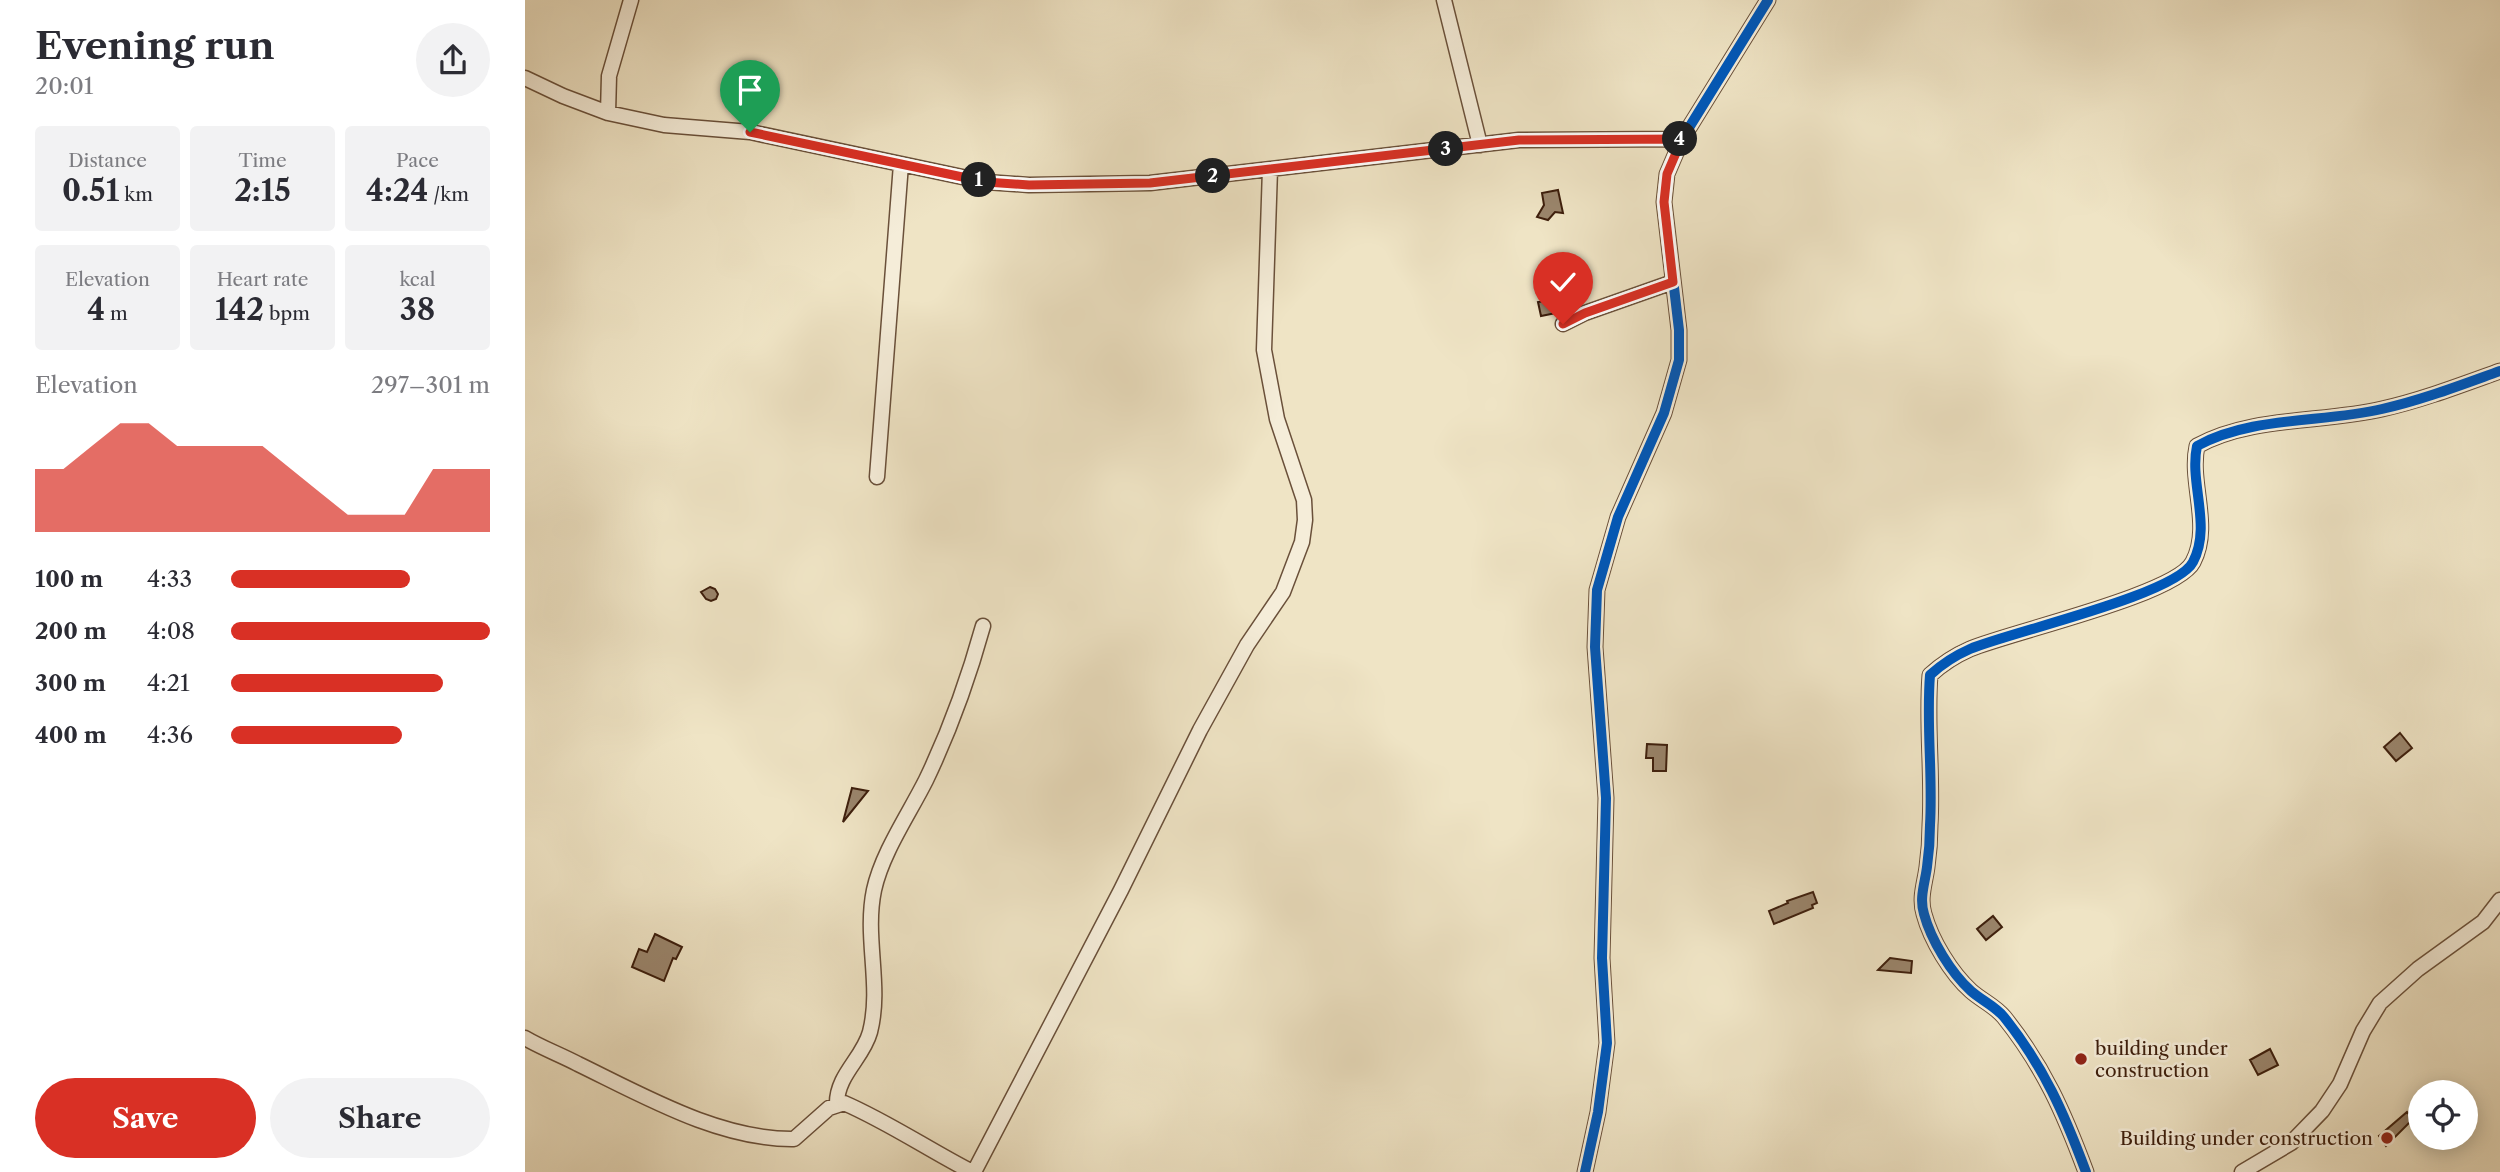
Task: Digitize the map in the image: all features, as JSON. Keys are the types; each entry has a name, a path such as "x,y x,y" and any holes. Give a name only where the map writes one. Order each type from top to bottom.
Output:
{"street":[{"path":"608,113 609,76 631,0"},
{"path":"1444,0 1480,145"},
{"path":"1585,1172 1598,1112 1607,1044 1602,958 1606,798 1595,647 1597,590 1618,517 1664,413 1679,360 1679,330 1664,202 1667,174 1682,139 1768,0"},
{"path":"525,78 608,113 664,125 750,132 986,182 1029,185 1150,183 1519,140 1682,139"},
{"path":"877,477 901,164"},
{"path":"525,1038 641,1096 757,1138 794,1139 818,1116 837,1103 844,1102 973,1172 1121,890 1200,730 1247,645 1283,592 1302,542 1304,500 1277,419 1264,350 1270,169"},
{"path":"1563,324 1595,309 1673,282"},
{"path":"2086,1172 2063,1112 2038,1063 2002,1014 1969,990 1945,962 1924,914 1922,891 1927,866 1931,796 1927,703 1930,675 1944,662 1972,648 2140,594 2175,577 2193,564 2201,537 2193,464 2197,446 2211,438 2294,421 2380,410 2500,371"},
{"path":"837,1103 839,1088 869,1035 876,999 869,921 874,888 888,853 947,736 967,684 983,626"},
{"path":"2242,1172 2291,1143 2322,1111 2340,1084 2363,1031 2380,1003 2418,969 2483,922 2500,900"}],"building":[{"path":"1558,190 1563,213 1555,212 1548,220 1537,217 1544,205 1542,193"},
{"path":"1553,300 1556,313 1541,316 1538,302"},
{"path":"710,587 718,594 716,599 711,601 701,592"},
{"path":"2400,733 2412,748 2396,761 2384,747"},
{"path":"1647,744 1667,745 1666,771 1653,771 1653,758 1646,758"},
{"path":"852,788 868,791 843,822"},
{"path":"1813,892 1817,903 1812,905 1813,908 1774,924 1769,911"},
{"path":"1993,916 2002,927 1986,940 1977,929"},
{"path":"655,934 682,947 676,959 673,958 664,981 632,967 639,949 647,952"},
{"path":"1890,958 1912,961 1911,973 1878,970"},
{"path":"2270,1049 2278,1065 2258,1075 2250,1060"},
{"path":"2408,1113 2408,1124 2386,1146 2379,1136"}],"cycle path":[{"path":"1585,1172 1598,1112 1607,1043 1602,958 1606,798 1595,647 1597,590 1618,517 1664,413 1679,360 1679,330 1664,202 1667,174 1682,139 1768,0"},
{"path":"2086,1172 2061,1110 2031,1054 2000,1013 1971,991 1956,975 1927,924 1922,896 1929,851 1931,806 1930,675 1949,660 1970,649 2126,600 2180,575 2193,562 2201,534 2195,460 2197,446 2218,436 2264,425 2359,413 2397,405 2500,371"}],"place":[{"name":"building under construction","path":"2081,1059"},
{"name":"Building under construction","path":"2387,1138"}],"route":[{"path":"750,132 986,182 1029,185 1150,183 1519,140 1682,139 1667,174 1664,202 1673,282 1585,313 1563,324"}]}
